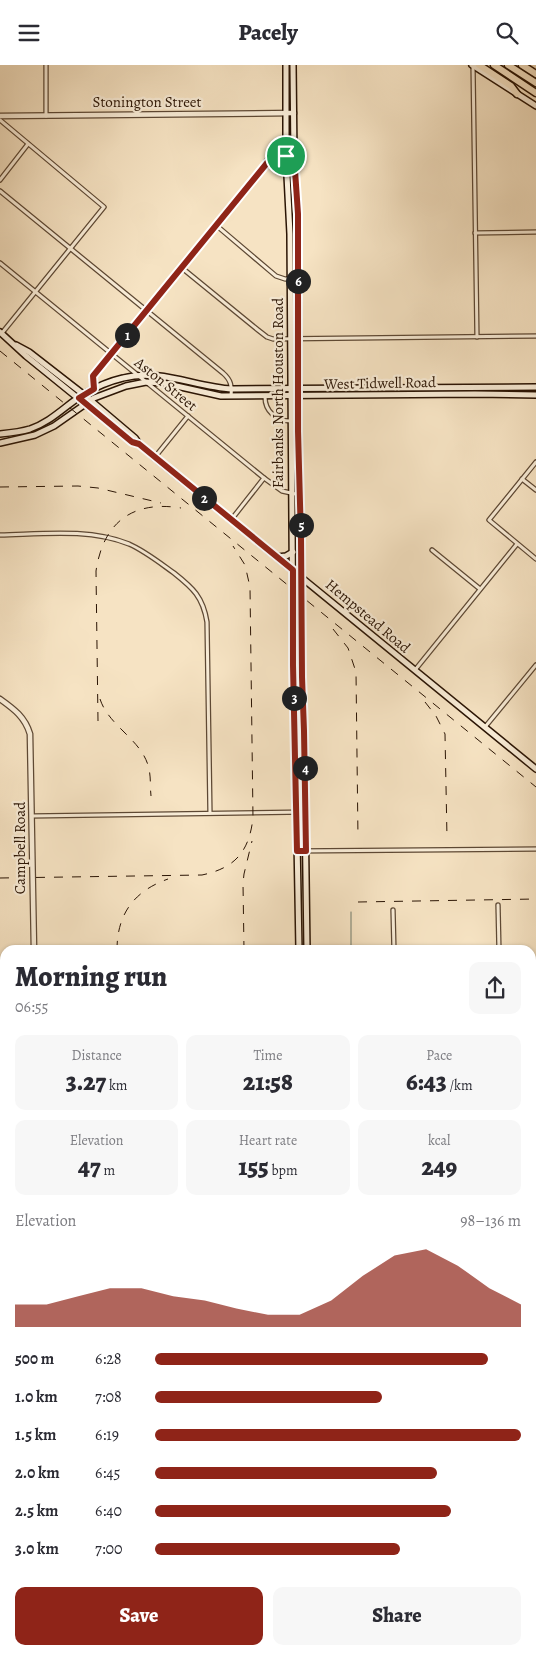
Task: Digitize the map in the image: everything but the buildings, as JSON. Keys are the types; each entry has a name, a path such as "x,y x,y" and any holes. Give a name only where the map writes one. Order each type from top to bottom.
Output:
{"highway":[{"path":"475,65 511,86 517,95"},
{"path":"494,65 536,93"},
{"path":"508,65 536,83"},
{"path":"522,65 536,74"}],"main road":[{"name":"Fairbanks North Houston Road","path":"286,65 286,156 290,234 292,633 299,945"},
{"name":"Fairbanks North Houston Road","path":"293,65 294,156 299,234 298,431 307,945"},
{"path":"517,95 536,106"},
{"path":"267,163 286,137"},
{"path":"290,234 299,234"},
{"name":"Hempstead Road","path":"1,333 29,353 134,438 155,458 230,520 536,769"},
{"name":"West Tidwell Road","path":"0,434 31,429 45,422 94,389 124,377 138,375 160,375 211,387 232,389 536,387"},
{"path":"186,388 188,381"},
{"name":"West Tidwell Road","path":"0,443 23,439 46,430 59,423 87,401 126,385 146,382 162,383 208,394 231,397 536,395"},
{"path":"353,396 354,387"},
{"path":"405,387 407,395"},
{"path":"456,387 456,395"},
{"path":"507,387 507,395"},
{"path":"291,421 298,431"},
{"path":"277,557 286,556 293,551"},
{"path":"301,593 308,589 317,590"},
{"path":"292,633 302,633"},
{"path":"294,692 302,692"},
{"path":"296,752 305,752"},
{"path":"298,917 307,917"}],"street":[{"path":"46,65 46,115"},
{"path":"475,65 477,337"},
{"name":"Stonington Street","path":"0,118 46,115 294,113"},
{"path":"0,118 28,145 104,207 72,249 1,333"},
{"path":"0,180 28,145"},
{"path":"94,389 93,376 267,163 275,157 294,156"},
{"path":"0,191 223,373 229,379 232,389 231,397"},
{"path":"216,226 276,276 281,279 298,279"},
{"path":"475,233 536,232"},
{"name":"Aston Street","path":"0,263 264,478 282,491 300,495"},
{"path":"182,268 267,337 298,339 536,336"},
{"path":"265,397 265,405 268,410 281,419 291,421"},
{"path":"155,458 188,416"},
{"path":"536,462 489,520 536,559"},
{"path":"230,520 264,478"},
{"path":"522,479 536,490"},
{"path":"0,535 80,534 118,541 151,556 188,585 202,601 207,622 207,733 210,813"},
{"path":"414,670 517,544"},
{"path":"432,550 480,589"},
{"path":"485,727 536,665"},
{"name":"Campbell Road","path":"0,699 20,715 27,724 30,735 34,945"},
{"path":"32,816 305,812"},
{"path":"297,851 536,847"},
{"path":"498,905 499,945"},
{"path":"393,910 394,945"}],"waterway":[{"path":"351,912 351,945"}],"railway":[{"path":"0,351 536,787"},
{"path":"0,487 78,486 98,488 161,503"},
{"path":"98,721 96,571 105,540 113,528 134,512 164,506 181,508"},
{"path":"0,878 202,875 214,872 232,863 244,849 253,818 250,587 245,565 233,546"},
{"path":"333,629 348,648 356,672 358,838"},
{"path":"100,699 104,709 133,741 146,759 150,772 151,796"},
{"path":"425,702 436,716 445,734 447,838"},
{"path":"244,945 243,883 252,841"},
{"path":"117,945 120,925 130,905 146,890 168,879"},
{"path":"358,902 536,899"}],"route":[{"path":"286,156 294,156 298,198 298,431 306,851 297,851 292,609 293,570 139,444 132,442 79,398 94,389 93,376 267,163 275,157 286,156"}]}
